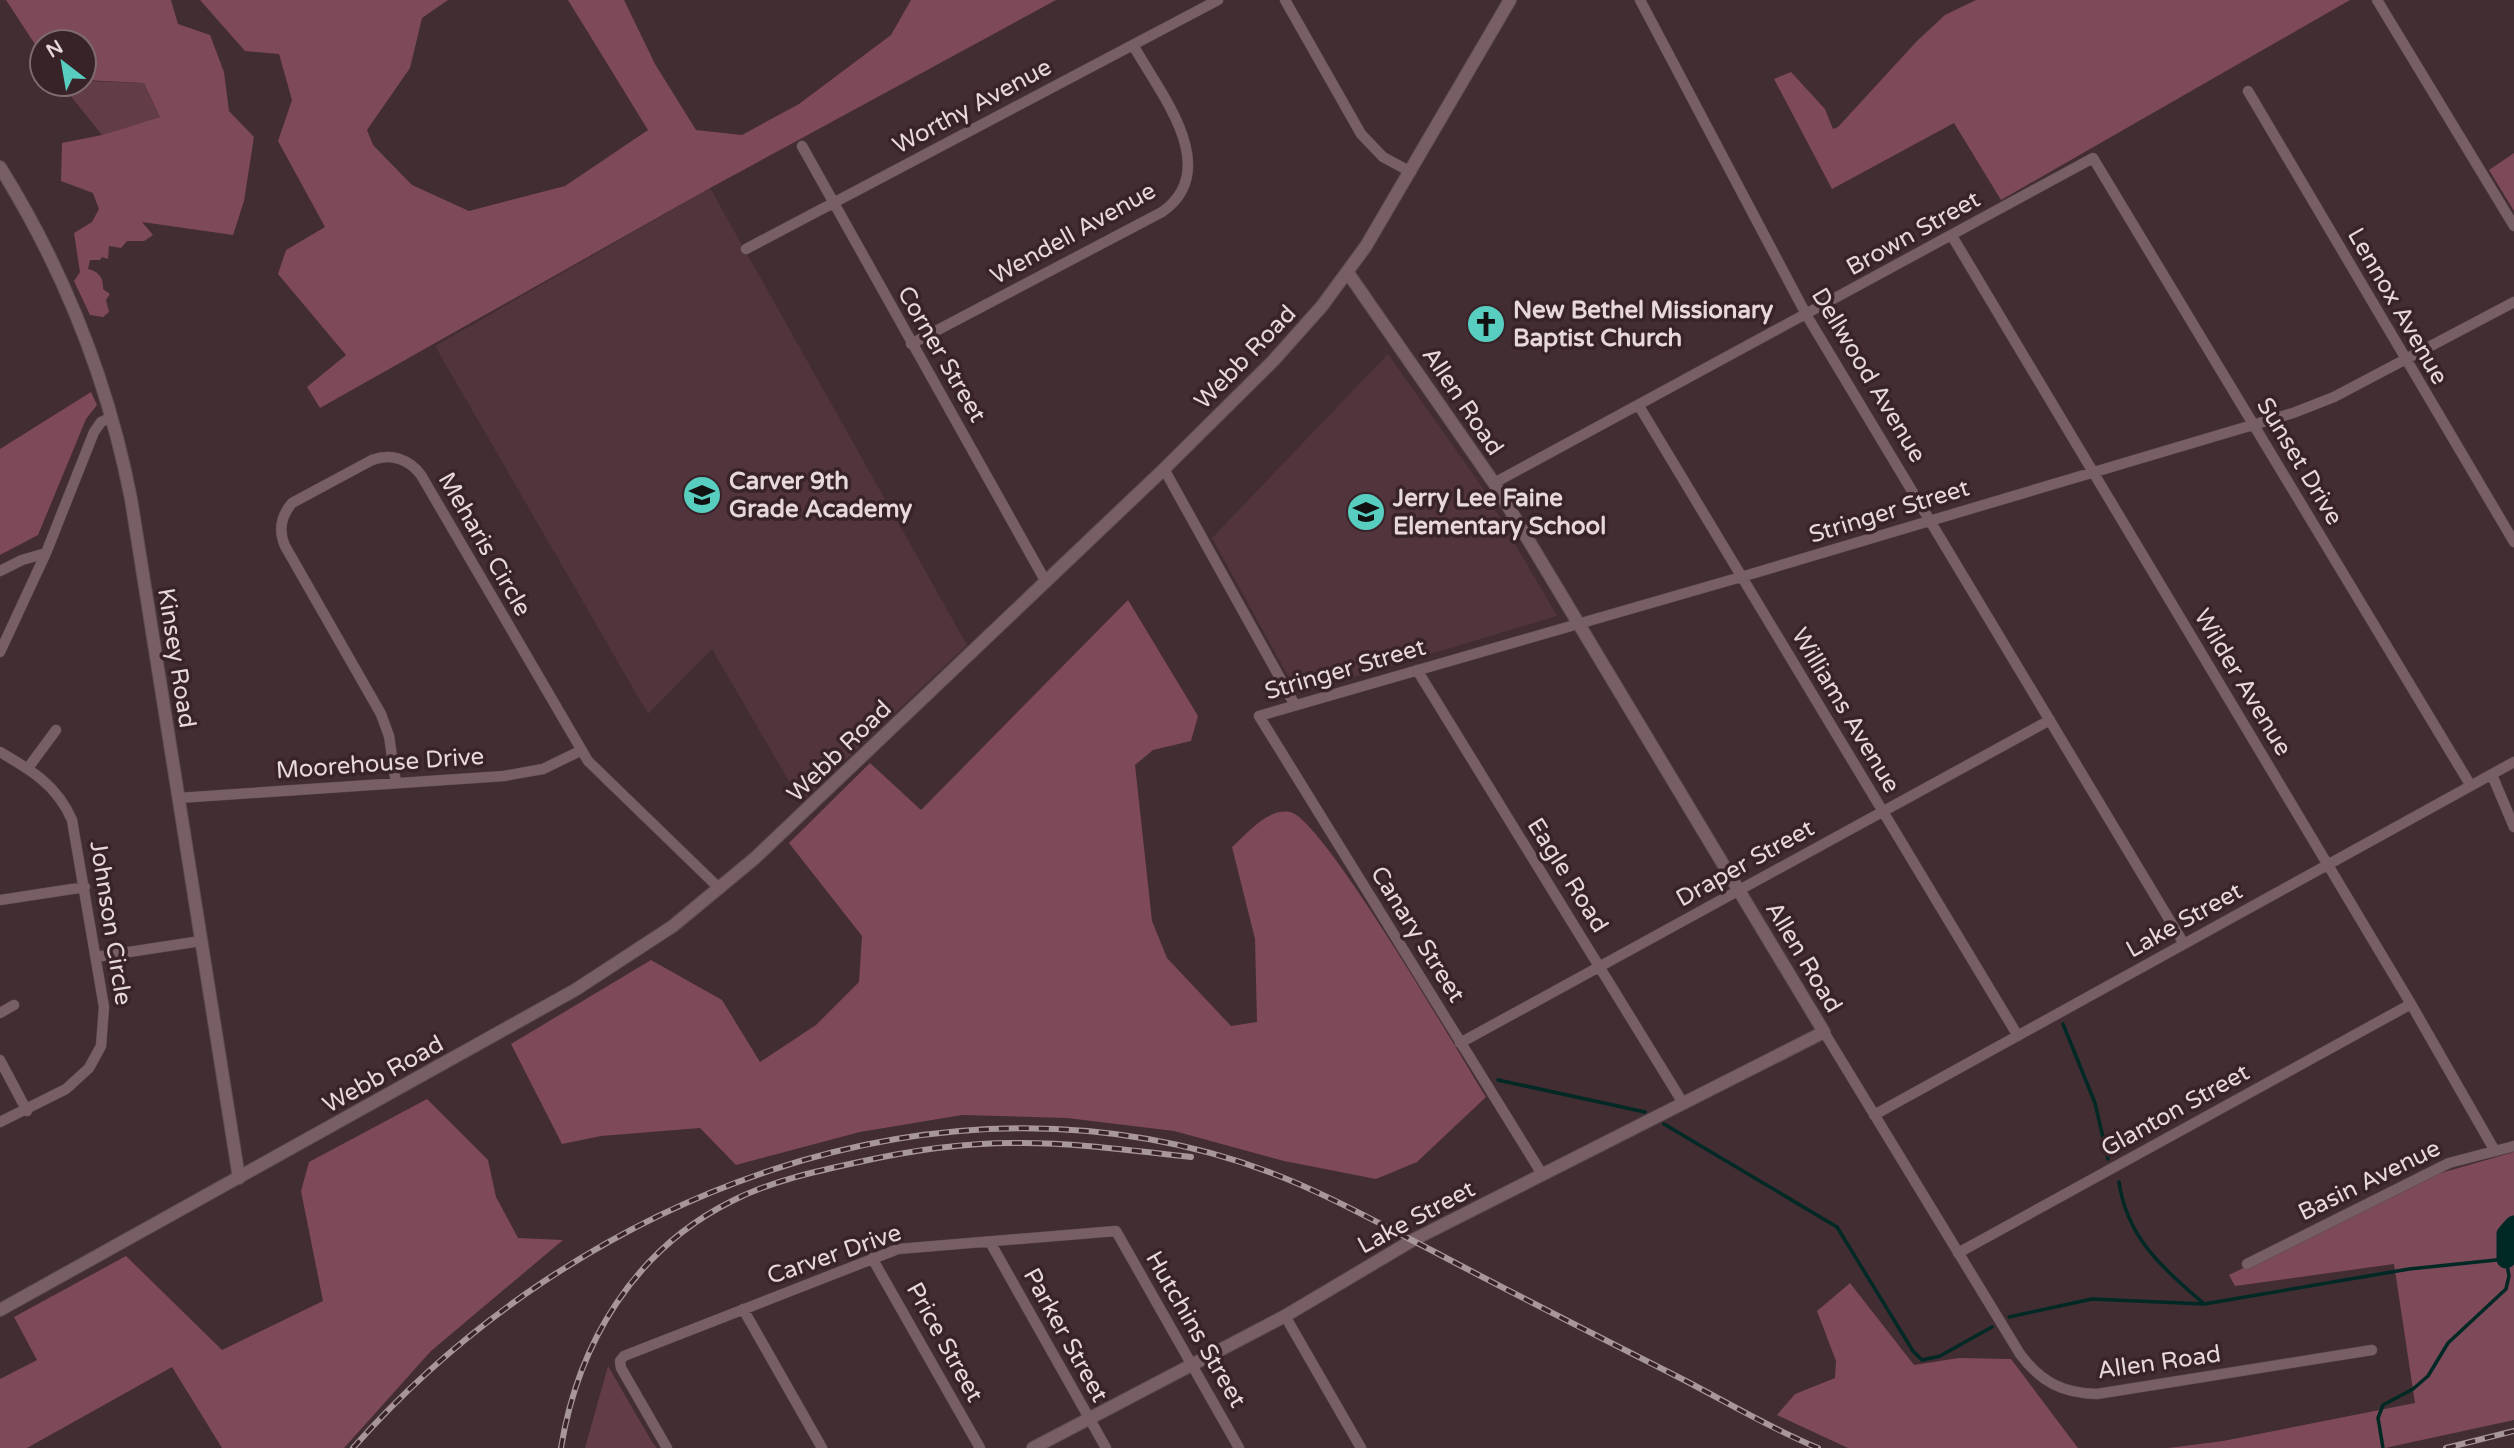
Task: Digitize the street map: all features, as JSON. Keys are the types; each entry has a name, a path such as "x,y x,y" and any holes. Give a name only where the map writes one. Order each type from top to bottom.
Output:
{"street":[{"name":"Worthy Avenue","path":"746,249 1218,0"},
{"path":"1286,0 1367,142 1383,157 1411,172"},
{"name":"Webb Road","path":"0,1310 575,990 640,949 720,889 789,828 1273,361 1348,274 1411,172 1510,0"},
{"name":"Dellwood Avenue","path":"1640,0 1807,316 2185,944"},
{"path":"2377,0 2514,226"},
{"name":"Wendell Avenue","path":"911,344 1162,212 1180,195 1189,172 1188,148 1133,45"},
{"name":"Lennox Avenue","path":"2248,91 2514,542"},
{"name":"Corner Street","path":"802,146 1046,582"},
{"name":"Brown Street","path":"1494,483 1807,316 2093,158"},
{"name":"Sunset Drive","path":"2093,158 2470,786"},
{"name":"Kinsey Road","path":"0,167 33,222 69,297 112,417 131,499 239,1178"},
{"name":"Wilder Avenue","path":"1952,236 2412,1004 2495,1151"},
{"name":"Allen Road","path":"1348,274 1494,483 1874,1115 2030,1368 2041,1379 2066,1390 2097,1394 2372,1350"},
{"name":"Stringer Street","path":"1259,716 1741,577 2314,406 2514,302"},
{"name":"Williams Avenue","path":"1639,406 2018,1035"},
{"path":"0,652 46,553 94,432 101,422 112,417"},
{"name":"Meharis Circle","path":"396,783 391,743 381,715 285,546 281,534 284,514 292,503 379,458 399,458 421,475 580,751 596,771 720,889"},
{"path":"1164,469 1295,705"},
{"path":"0,571 22,560 46,553"},
{"name":"Eagle Road","path":"1417,670 1683,1103"},
{"name":"Canary Street","path":"1259,716 1542,1174"},
{"name":"Draper Street","path":"1460,1043 2050,720"},
{"path":"28,768 56,730"},
{"name":"Moorehouse Drive","path":"178,798 525,773 551,765 580,751"},
{"name":"Johnson Circle","path":"0,752 45,780 66,806 77,839 104,1021 101,1046 79,1078 27,1111 0,1122"},
{"name":"Lake Street","path":"1874,1115 2514,762"},
{"path":"2491,775 2514,827"},
{"path":"0,900 85,887"},
{"path":"96,957 201,941"},
{"name":"Glanton Street","path":"1958,1253 2412,1004"},
{"path":"0,1013 14,1005"},
{"name":"Lake Street","path":"1033,1448 1285,1316 1413,1240 1824,1032"},
{"path":"0,1060 27,1111"},
{"name":"Basin Avenue","path":"2247,1264 2431,1171 2514,1146"},
{"name":"Carver Drive","path":"667,1448 621,1368 620,1361 624,1356 898,1249 1116,1231"},
{"name":"Hutchins Street","path":"1116,1231 1239,1448"},
{"name":"Parker Street","path":"990,1242 1106,1448"},
{"name":"Price Street","path":"872,1258 980,1448"},
{"path":"743,1309 822,1448"},
{"path":"1285,1316 1361,1448"}],"shaded area":[{"path":"6,0 171,0 178,24 210,35 224,72 229,111 254,137 244,201 233,235 142,222 153,235 144,241 127,241 121,248 109,246 108,259 102,257 100,260 90,260 88,269 100,276 103,289 110,294 106,300 109,312 103,317 90,315 74,281 80,272 74,233 92,222 99,209 93,193 61,181 62,143 102,135 160,117 144,83 98,81 98,28 28,28 28,34"},
{"path":"200,0 448,0 422,18 410,68 367,130 373,145 412,185 469,211 565,186 648,130 568,0 624,0 655,64 696,130 742,135 799,104 891,35 911,0 1056,0 710,188 320,408 307,387 346,355 278,274 286,250 325,227 278,141 292,100 279,54 245,51"},
{"path":"1976,0 2350,0 2001,200 1954,123 1832,189 1774,79 1791,72 1825,109 1833,129 1838,127 1917,41 1945,15"},
{"path":"98,81 144,83 160,117 102,135 72,98 98,98"},
{"path":"2514,153 2514,211 2489,170"},
{"name":"Carver 9th Grade Academy","path":"710,188 967,645 801,802 712,649 648,714 435,346"},
{"name":"Jerry Lee Faine Elementary School","path":"1388,354 1482,487 1557,616 1298,694 1212,538"},
{"path":"91,392 97,405 86,419 38,535 0,555 0,449"},
{"path":"1128,600 1198,716 1191,741 1153,750 1135,765 1152,921 1167,958 1231,1026 1257,1022 1255,939 1232,847 1265,818 1290,812 1307,824 1360,894 1486,1097 1417,1162 1376,1179 1284,1161 1174,1131 1067,1118 962,1115 860,1132 736,1165 700,1128 601,1136 562,1144 511,1044 651,960 722,1000 760,1062 816,1025 859,982 862,936 789,843 870,763 921,810"},
{"path":"427,1099 488,1160 496,1197 518,1238 563,1240 431,1351 344,1448 222,1448 172,1367 27,1448 0,1448 0,1379 37,1360 14,1317 126,1256 222,1350 323,1301 301,1191 309,1162"},
{"path":"2514,1152 2514,1420 2385,1448 2168,1448 2223,1441 2415,1403 2394,1264 2235,1286 2229,1275 2434,1175"},
{"path":"1850,1283 1914,1365 1959,1358 2011,1359 2078,1448 1848,1448 1777,1415 1795,1394 1835,1378 1836,1361 1817,1311"},
{"path":"608,1366 652,1442 657,1448 585,1448"}],"waterway":[{"path":"2063,1024 2095,1103 2108,1159"},
{"path":"1498,1080 1645,1112"},
{"path":"1664,1124 1837,1227 1913,1351 1922,1360 1940,1356 1992,1327"},
{"path":"2119,1182 2123,1202 2138,1235 2161,1264 2203,1303"},
{"path":"2506,1259 2506,1234 2514,1225"},
{"path":"2009,1317 2092,1299 2204,1304 2409,1269 2506,1259 2509,1276 2506,1289 2448,1343 2428,1376 2413,1389 2383,1405 2378,1418 2383,1448"}],"railway":[{"path":"353,1448 442,1359 543,1282 654,1218 771,1170 894,1140 1019,1128 1145,1139 1290,1180 1768,1425 1818,1448"},
{"path":"561,1448 569,1409 581,1372 616,1303 667,1245 698,1221 747,1194 778,1182 827,1169 960,1145 1065,1144 1191,1157"},
{"path":"2446,1448 2514,1431"}],"place":[{"name":"New Bethel Missionary Baptist Church","path":"1486,324"},
{"name":"Carver 9th Grade Academy","path":"702,495"},
{"name":"Jerry Lee Faine Elementary School","path":"1366,512"}]}
